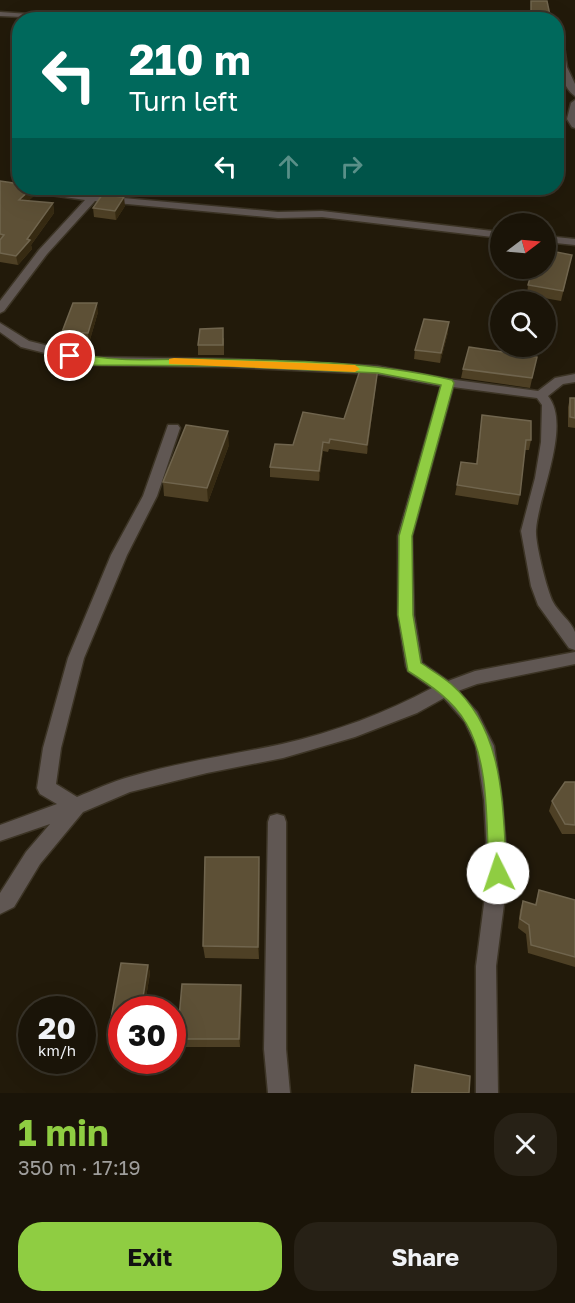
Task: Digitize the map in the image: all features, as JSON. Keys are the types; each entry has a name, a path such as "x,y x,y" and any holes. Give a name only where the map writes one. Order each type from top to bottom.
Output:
{"street":[{"path":"564,76 575,93"},
{"path":"575,104 572,119 575,125"},
{"path":"72,195 278,215 322,214 490,234"},
{"path":"0,309 43,252 96,195"},
{"path":"556,240 575,242"},
{"path":"0,327 20,341"},
{"path":"0,336 93,361 228,363 378,370 448,383 542,395 559,381 575,378"},
{"path":"448,383 405,536 406,615 414,666 446,689 471,717 485,746 493,800 498,873 486,966 487,1093"},
{"path":"542,395 549,405 548,442 542,478 528,531 539,586 546,605 575,644"},
{"path":"76,806 46,788 52,748 76,658 119,555 150,496 173,428"},
{"path":"0,833 128,786 207,765 283,751 355,730 411,708 446,689 475,678 575,658"},
{"path":"0,905 7,900 33,858 76,806"},
{"path":"277,822 275,1048 279,1093"}],"building":[{"path":"531,1 547,1 549,12 531,12"},
{"path":"0,181 12,183 12,195 24,195 19,200 53,203 27,239 30,240 16,256 0,253 0,240 4,235 0,234"},
{"path":"102,195 124,197 115,211 93,208"},
{"path":"556,252 572,255 563,291 528,285 530,279 556,279"},
{"path":"73,303 97,303 88,333 62,332"},
{"path":"424,319 449,322 441,353 415,350"},
{"path":"223,328 223,345 198,345 200,329"},
{"path":"469,347 490,350 490,357 537,357 532,378 463,369"},
{"path":"361,367 378,368 367,445 330,439 329,443 323,442 319,471 270,467 275,444 293,445 303,412 344,419"},
{"path":"570,398 575,398 575,418 570,417"},
{"path":"482,415 531,421 531,440 526,440 520,495 457,485 461,462 477,464"},
{"path":"186,425 228,431 207,488 163,482"},
{"path":"565,782 575,782 575,825 565,824 552,801"},
{"path":"205,857 259,857 258,947 203,946"},
{"path":"539,890 575,900 575,957 531,945 529,925 520,919 523,901 536,905"},
{"path":"121,963 148,965 143,996 115,996"},
{"path":"182,984 241,985 239,1039 186,1039 186,996 181,996"},
{"path":"415,1065 470,1076 469,1093 412,1093"}],"slow traffic":[{"path":"174,362 355,369"}],"route":[{"path":"70,356 93,361 228,363 378,370 448,383 405,536 406,615 414,666 446,689 471,717 485,746 493,800 498,873"}]}
